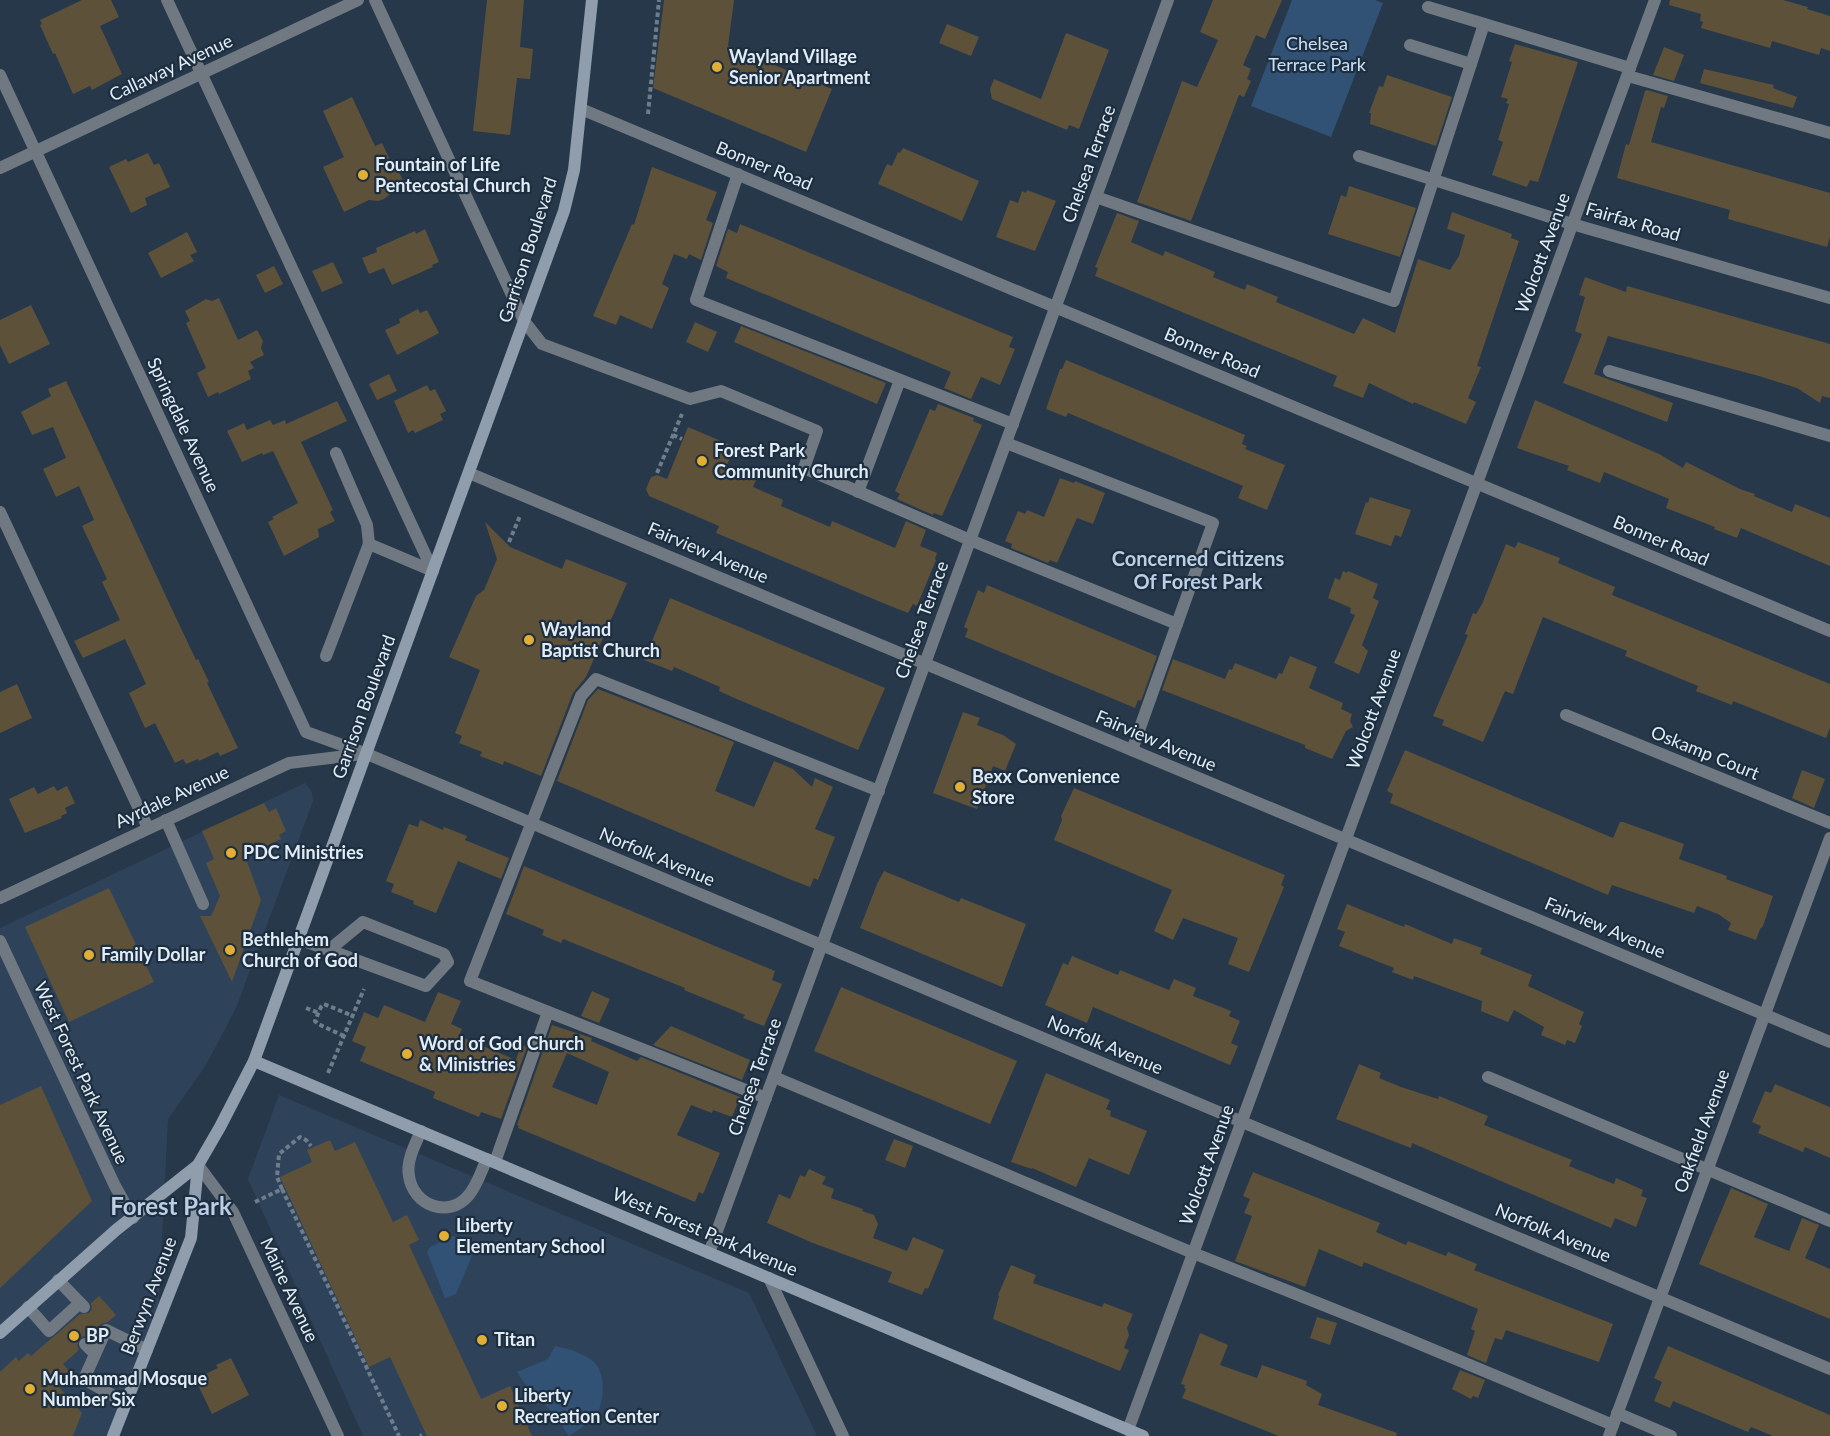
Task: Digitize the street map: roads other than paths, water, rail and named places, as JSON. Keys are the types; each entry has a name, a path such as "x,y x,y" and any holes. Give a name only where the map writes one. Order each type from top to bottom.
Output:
{"main road":[{"name":"Garrison Boulevard","path":"0,1333 58,1280 198,1165 254,1061 564,211 573,170 592,0"},
{"name":"West Forest Park Avenue","path":"254,1061 1143,1436"},
{"name":"Berwyn Avenue","path":"113,1436 191,1238 198,1165"}],"street":[{"path":"167,0 433,571"},
{"name":"Callaway Avenue","path":"0,168 358,0"},
{"path":"375,0 524,321 542,344 690,399 721,391 817,431 804,468 970,540 1177,624"},
{"name":"Chelsea Terrace","path":"710,1253 1168,0"},
{"name":"Wolcott Avenue","path":"1128,1430 1655,0"},
{"path":"1428,7 1629,72 1830,133"},
{"path":"1096,197 1394,301 1484,24"},
{"path":"1410,45 1471,64"},
{"name":"Springdale Avenue","path":"0,75 306,732 367,754"},
{"name":"Bonner Road","path":"581,109 1830,631"},
{"name":"Fairfax Road","path":"1359,156 1572,224 1830,297"},
{"path":"738,174 696,300 1013,424"},
{"path":"1609,371 1830,436"},
{"path":"858,492 900,380"},
{"path":"1006,443 1213,523 1132,750"},
{"path":"326,656 369,544 366,525 336,453"},
{"name":"Fairview Avenue","path":"469,473 1830,1042"},
{"path":"0,512 148,828"},
{"path":"369,544 433,571"},
{"path":"766,1098 470,981 581,696 596,679 879,791"},
{"name":"Oskamp Court","path":"1566,715 1830,824"},
{"name":"Ayrdale Avenue","path":"0,897 289,763 367,754"},
{"name":"Norfolk Avenue","path":"367,754 1830,1369"},
{"path":"166,820 203,904"},
{"name":"Oakfield Avenue","path":"1613,1425 1830,838"},
{"path":"299,939 426,986 448,962 444,954 363,922 329,950"},
{"name":"West Forest Park Avenue","path":"0,941 115,1186 133,1218"},
{"path":"421,1131 409,1161 408,1174 411,1185 418,1196 429,1205 441,1209 460,1203 474,1189 491,1160 548,1012"},
{"path":"774,1077 1193,1253 1408,1339 1613,1425 1671,1436"},
{"path":"1488,1077 1830,1221"},
{"name":"Maine Avenue","path":"198,1165 232,1212 338,1436"},
{"path":"769,1278 843,1436"},
{"path":"28,1307 50,1331 65,1322 83,1306 58,1280"},
{"path":"126,1403 84,1379 105,1329 147,1350"},
{"path":"85,1344 95,1354"}],"place":[{"name":"Wayland Village Senior Apartment","path":"717,67"},
{"name":"Fountain of Life Pentecostal Church","path":"363,175"},
{"name":"Forest Park Community Church","path":"702,461"},
{"name":"Wayland Baptist Church","path":"529,640"},
{"name":"Bexx Convenience Store","path":"960,787"},
{"name":"PDC Ministries","path":"231,853"},
{"name":"Bethlehem Church of God","path":"230,950"},
{"name":"Family Dollar","path":"89,955"},
{"name":"Word of God Church & Ministries","path":"407,1054"},
{"name":"Liberty Elementary School","path":"444,1236"},
{"name":"BP","path":"74,1336"},
{"name":"Titan","path":"482,1340"},
{"name":"Muhammad Mosque Number Six","path":"30,1389"},
{"name":"Liberty Recreation Center","path":"502,1406"}],"district":[{"name":"Concerned Citizens Of Forest Park","path":"1198,570"},
{"name":"Forest Park","path":"171,1207"}],"park label":[{"name":"Chelsea Terrace Park","path":"1317,54"}]}
